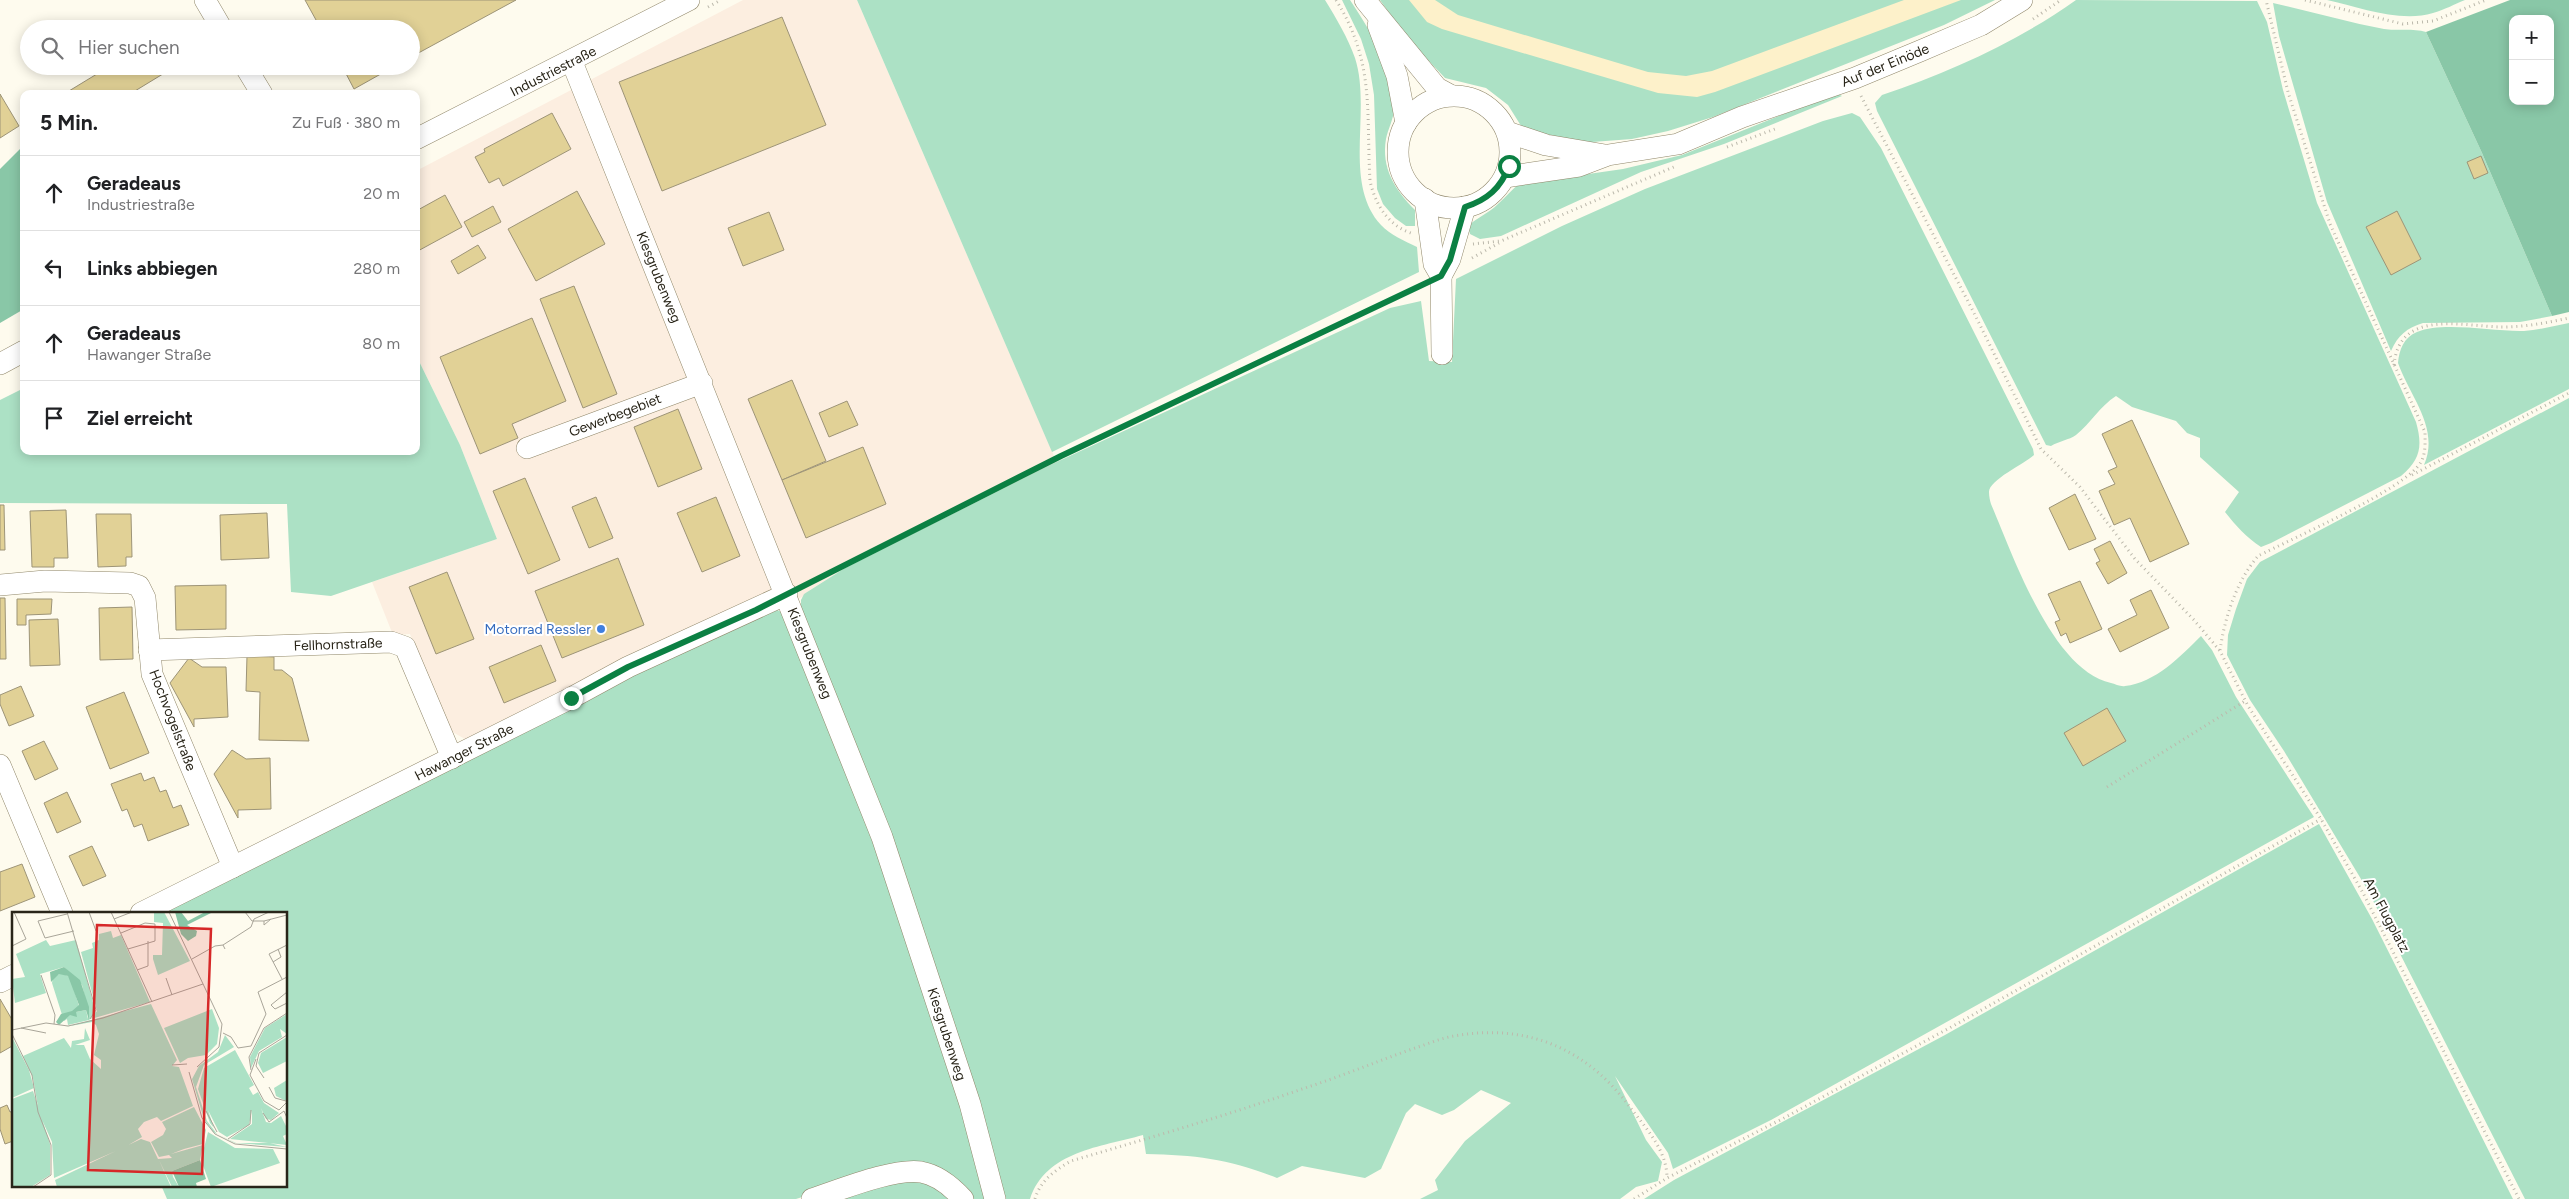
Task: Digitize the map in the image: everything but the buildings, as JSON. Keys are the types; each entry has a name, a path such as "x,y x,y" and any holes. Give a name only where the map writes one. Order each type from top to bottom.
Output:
{"street":[{"path":"205,0 217,20"},
{"name":"Industriestraße","path":"420,137 572,62 689,0"},
{"name":"Auf der Einöde","path":"1608,155 1678,144 1742,117 1855,78 1981,25 2022,0"},
{"path":"1369,6 1437,88 1450,96"},
{"path":"1369,6 1397,76 1406,123"},
{"name":"Kiesgrubenweg","path":"572,62 787,594 885,846 970,1104 995,1199"},
{"path":"250,75 260,90"},
{"path":"1450,96 1470,98 1484,104 1496,114 1508,132 1510,155 1505,176 1488,196 1465,207 1444,207 1424,199 1413,190 1405,178 1400,165 1398,151 1400,136 1412,114 1429,101 1450,96"},
{"path":"1508,132 1546,145 1608,155"},
{"path":"1505,176 1579,166 1608,155"},
{"path":"1424,199 1434,264 1441,276 1442,354"},
{"path":"1441,276 1450,260 1465,207"},
{"path":"0,364 20,353"},
{"name":"Gewerbegebiet","path":"527,448 702,383"},
{"name":"Hochvogelstraße","path":"0,585 44,581 130,583 139,586 145,598 152,674 233,867"},
{"name":"Hawanger Straße","path":"143,912 452,758 628,667 787,594"},
{"name":"Fellhornstraße","path":"149,650 391,642 405,647 452,758"},
{"path":"0,765 62,912"},
{"path":"0,982 12,976"},
{"path":"812,1199 890,1174 922,1172 948,1183 963,1199"}],"path":[{"path":"2266,0 2288,92 2330,224 2425,432 2426,448 2422,461 2411,475"},
{"path":"2305,0 2403,24 2433,21 2486,0"},
{"name":"Am Flugplatz","path":"1861,95 1973,311 2041,449 2080,487 2135,559 2194,620 2220,651 2245,701 2321,819 2396,956 2519,1199"},
{"path":"787,594 1061,456 1441,276"},
{"path":"2394,366 2399,344 2414,329 2443,324 2524,327 2569,318"},
{"path":"2220,651 2230,609 2244,572 2258,556 2569,393"},
{"path":"2107,787 2245,701"},
{"path":"1634,1199 1667,1178 1784,1118 1953,1026 2321,819"},
{"path":"1036,1199 1038,1190 1054,1171 1071,1161 1305,1088 1453,1036 1480,1033 1509,1034 1538,1039 1564,1048 1587,1062 1610,1083 1646,1129 1663,1154 1667,1165 1667,1178"}],"shaded area":[{"path":"743,0 857,0 1057,463 845,568 802,597 777,610 475,738 465,739 449,730 410,634 393,635 372,582 497,539 460,445 420,363 420,169"},
{"path":"1401,0 1972,0 1715,96 1676,100 1437,33"}],"green space":[{"path":"857,0 1325,0 1349,43 1355,58 1361,100 1360,167 1363,188 1369,208 1385,229 1417,247 1419,272 1052,452"},
{"path":"1342,0 1350,0 1366,25 1386,65 1393,94 1394,109 1386,139 1386,160 1391,178 1401,195 1415,210 1415,226 1406,226 1395,218 1383,204 1377,189 1374,95 1369,64 1361,39"},
{"path":"1380,0 1409,0 1427,22 1442,29 1658,93 1697,97 1715,92 1961,0 1995,0 1944,25 1713,117 1668,131 1632,139 1579,143 1523,129 1508,105 1486,88 1445,78 1408,39"},
{"path":"1435,0 1904,0 1712,71 1686,76 1648,72 1458,15"},
{"path":"2076,0 2257,1 2267,22 2283,90 2317,203 2416,422 2419,439 2418,452 2412,464 2401,476 2261,547 2242,531 2225,512 2239,492 2200,457 2200,438 2187,433 2176,421 2132,407 2116,396 2076,435 2051,446 2046,445 1877,111 1875,103 1882,95 1982,55 2054,15"},
{"path":"2327,0 2465,0 2433,13 2407,16 2380,13"},
{"path":"2510,0 2569,0 2569,312 2552,316 2482,153 2426,32"},
{"path":"2273,3 2384,29 2426,32 2482,153 2552,316 2520,322 2423,323 2412,327 2404,333 2391,351 2327,202 2279,36"},
{"path":"1836,93 1842,96 1724,144 1641,172 1501,236 1480,239 1470,234 1468,226 1495,207 1519,184 1623,169 1682,155"},
{"path":"1852,113 1860,117 1881,148 2033,449 2034,455 1995,482 1991,487 1989,495 2023,580 2053,634 2070,657 2090,674 2120,686 2136,684 2157,674 2176,660 2201,636 2212,650 2236,697 2314,817 1771,1120 1673,1169 1668,1153 1615,1076 1646,1140 1662,1162 1658,1181 1636,1187 1620,1199 1420,1199 1438,1190 1435,1180 1465,1141 1511,1103 1481,1090 1454,1110 1442,1115 1415,1104 1406,1113 1381,1169 1365,1178 1302,1166 1277,1178 1244,1166 1213,1159 1146,1154 1143,1135 1093,1148 1062,1161 1048,1170 1038,1183 1030,1199 1003,1199 801,611 801,600 804,594 845,568 1048,466 1390,308 1421,301 1429,361 1452,362 1456,279 1562,226 1645,189 1823,121"},
{"path":"20,149 20,311 0,323 0,169"},
{"path":"2569,323 2569,389 2424,465 2428,451 2426,425 2398,363 2401,349 2412,334 2441,327 2524,331"},
{"path":"420,363 460,445 497,539 331,596 291,592 287,504 0,503 0,400 20,390 20,455 420,455"},
{"path":"2569,398 2569,1199 2525,1199 2367,889 2284,751 2250,700 2227,655 2228,635 2247,579 2260,562"},
{"path":"777,610 782,612 865,808 964,1106 985,1199 972,1199 896,1167 796,1199 167,1199 161,1186 288,1186 288,912 160,912 646,668 768,612"},
{"path":"2319,824 2372,919 2513,1199 1644,1199 1674,1180 1945,1035"},
{"path":"901,1178 924,1179 957,1199 830,1199"}],"place":[{"name":"Motorrad Ressler","path":"601,629"}],"route":[{"path":"571,698 628,667 756,610 1061,456 1441,276 1450,260 1465,207 1477,203 1498,188 1509,166"}]}
